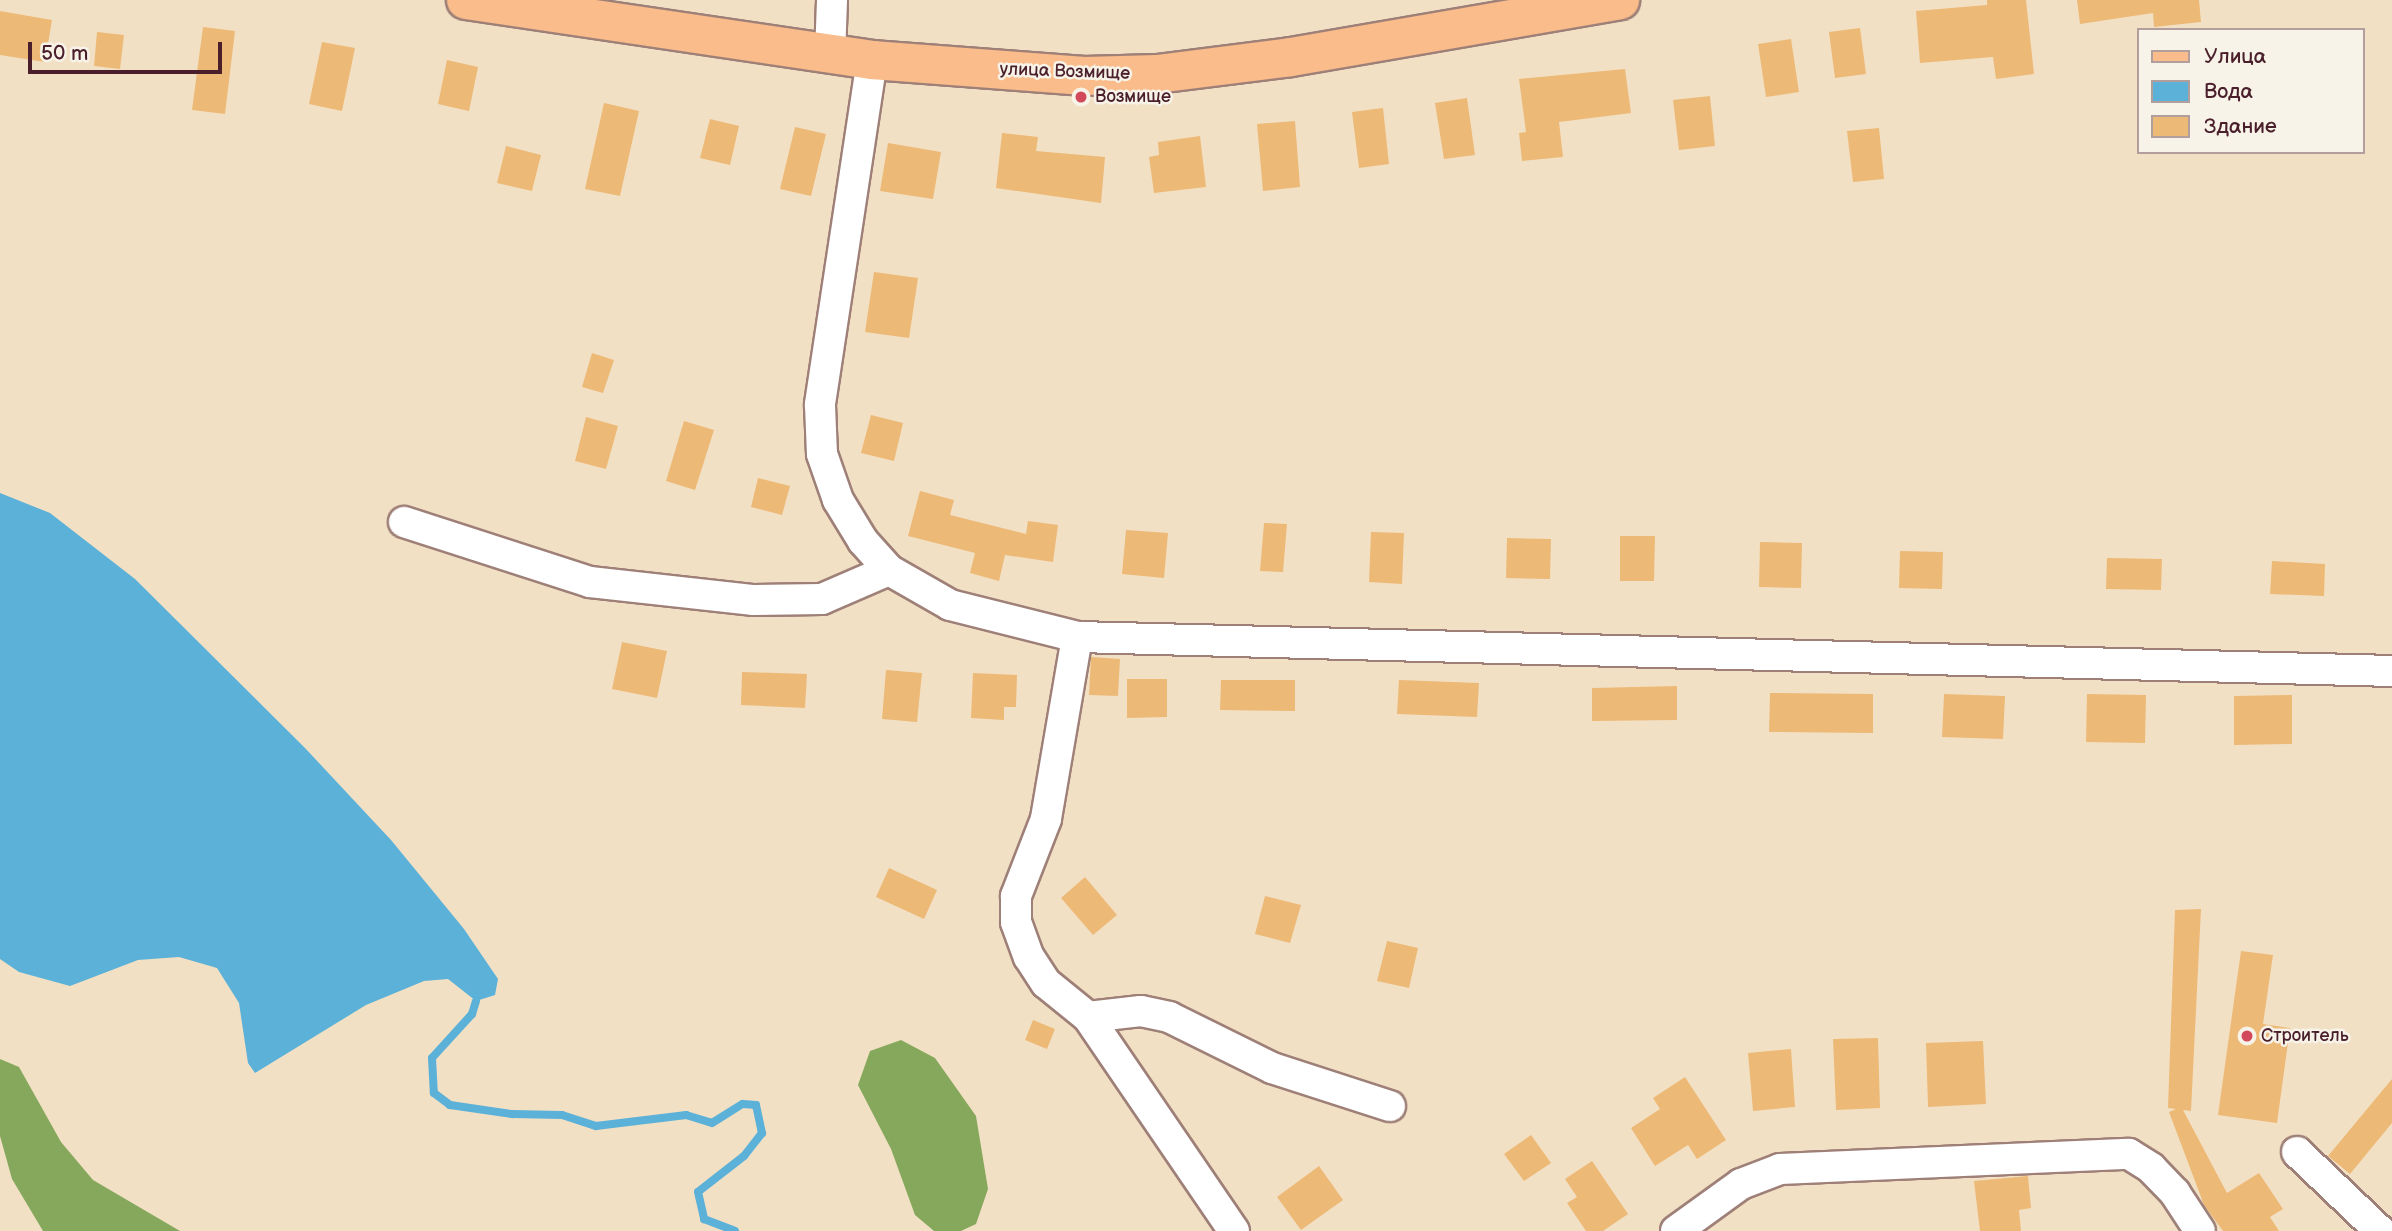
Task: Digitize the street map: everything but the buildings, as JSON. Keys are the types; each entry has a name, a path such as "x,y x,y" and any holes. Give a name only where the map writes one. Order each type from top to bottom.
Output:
{"main road":[{"name":"улица Возмище","path":"466,0 830,55 1084,76 1157,74 1291,57 1620,0"}],"street":[{"path":"830,55 832,0"},
{"path":"872,60 820,405 822,454 838,500 863,541 889,570 950,605 1077,636 2392,671"},
{"path":"404,522 590,582 754,600 822,599 889,570"},
{"path":"1077,636 1048,807 1016,896 1016,922 1029,957 1046,983 1088,1017 1234,1231"},
{"path":"1088,1017 1142,1011 1169,1017 1272,1068 1390,1106"},
{"path":"2297,1152 2380,1231"},
{"path":"1676,1231 1741,1185 1780,1169 2129,1154 2151,1168 2175,1193 2200,1231"}],"green space":[{"path":"901,1040 935,1058 976,1116 988,1189 976,1224 961,1231 934,1231 915,1215 891,1149 858,1085 870,1051"},
{"path":"0,1059 19,1067 61,1142 93,1180 180,1231 43,1231 12,1179 0,1136"}],"water":[{"path":"0,493 50,513 135,579 305,748 391,840 464,929 498,979 495,995 476,1001 448,979 424,981 366,1005 255,1073 248,1063 239,1003 217,968 179,957 138,960 70,986 19,972 0,959"}],"waterway":[{"path":"476,1001 472,1014 432,1058 434,1093 450,1105 512,1114 562,1115 596,1126 686,1115 712,1123 743,1104 756,1105 762,1133 744,1156 698,1192 704,1219 735,1231"}],"place":[{"name":"Возмище","path":"1081,97"},
{"name":"Строитель","path":"2247,1036"}]}
